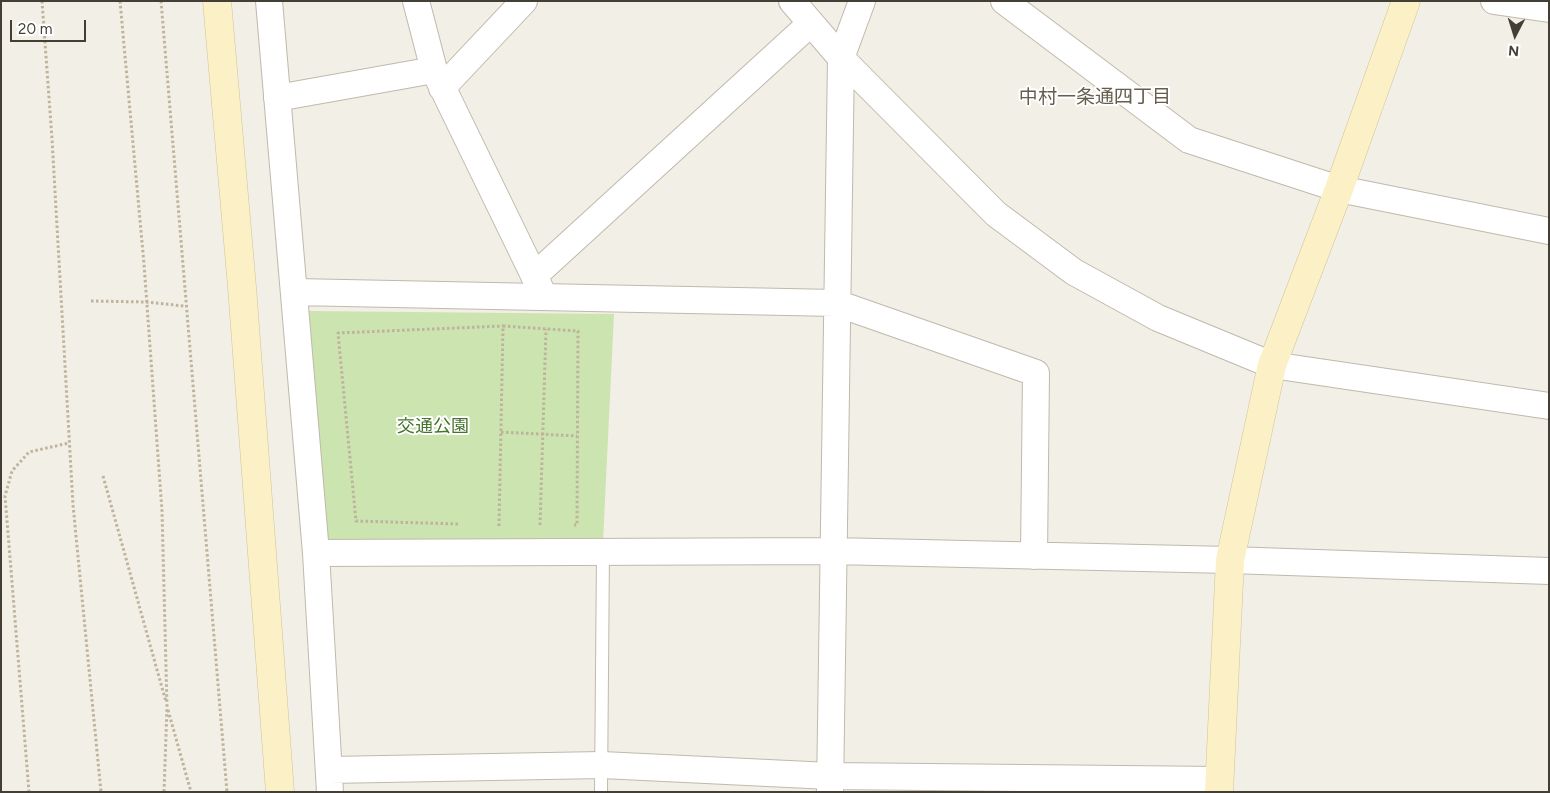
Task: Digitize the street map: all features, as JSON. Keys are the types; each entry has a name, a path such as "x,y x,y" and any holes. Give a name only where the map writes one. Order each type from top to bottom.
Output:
{"street":[{"path":"217,1 242,287 280,792"},
{"path":"269,1 316,553 329,781 602,765 830,784 1219,786 1230,560 1272,365 1339,190 1406,1"},
{"path":"416,1 438,79 539,287"},
{"path":"277,98 438,79 524,1"},
{"path":"792,1 841,58 996,214 1074,272 1158,318 1272,365 1549,406"},
{"path":"830,784 841,58 862,1"},
{"path":"1004,1 1189,140 1339,190 1549,231"},
{"path":"1494,1 1549,9"},
{"path":"539,287 811,23"},
{"path":"295,292 539,287 836,303 1036,373 1034,556"},
{"path":"316,553 603,550 833,551 1230,560 1549,571"}],"lane":[{"path":"601,792 603,550"}],"path":[{"path":"42,1 72,505 101,792"},
{"path":"120,1 162,511 167,707 164,792"},
{"path":"161,1 227,792"},
{"path":"91,301 146,302 184,306"},
{"path":"499,552 503,326"},
{"path":"461,524 356,521 338,333 503,326 578,331 577,525 568,525"},
{"path":"540,525 546,329"},
{"path":"501,432 577,436"},
{"path":"29,792 5,496 12,471 29,452 69,443"},
{"path":"104,476 191,792"},
{"path":"490,525 508,525"},
{"path":"532,525 549,525"}],"green space":[{"name":"交通公園","path":"309,311 614,314 603,541 328,542"}],"district":[{"name":"中村一条通四丁目","path":"1095,97"}]}
